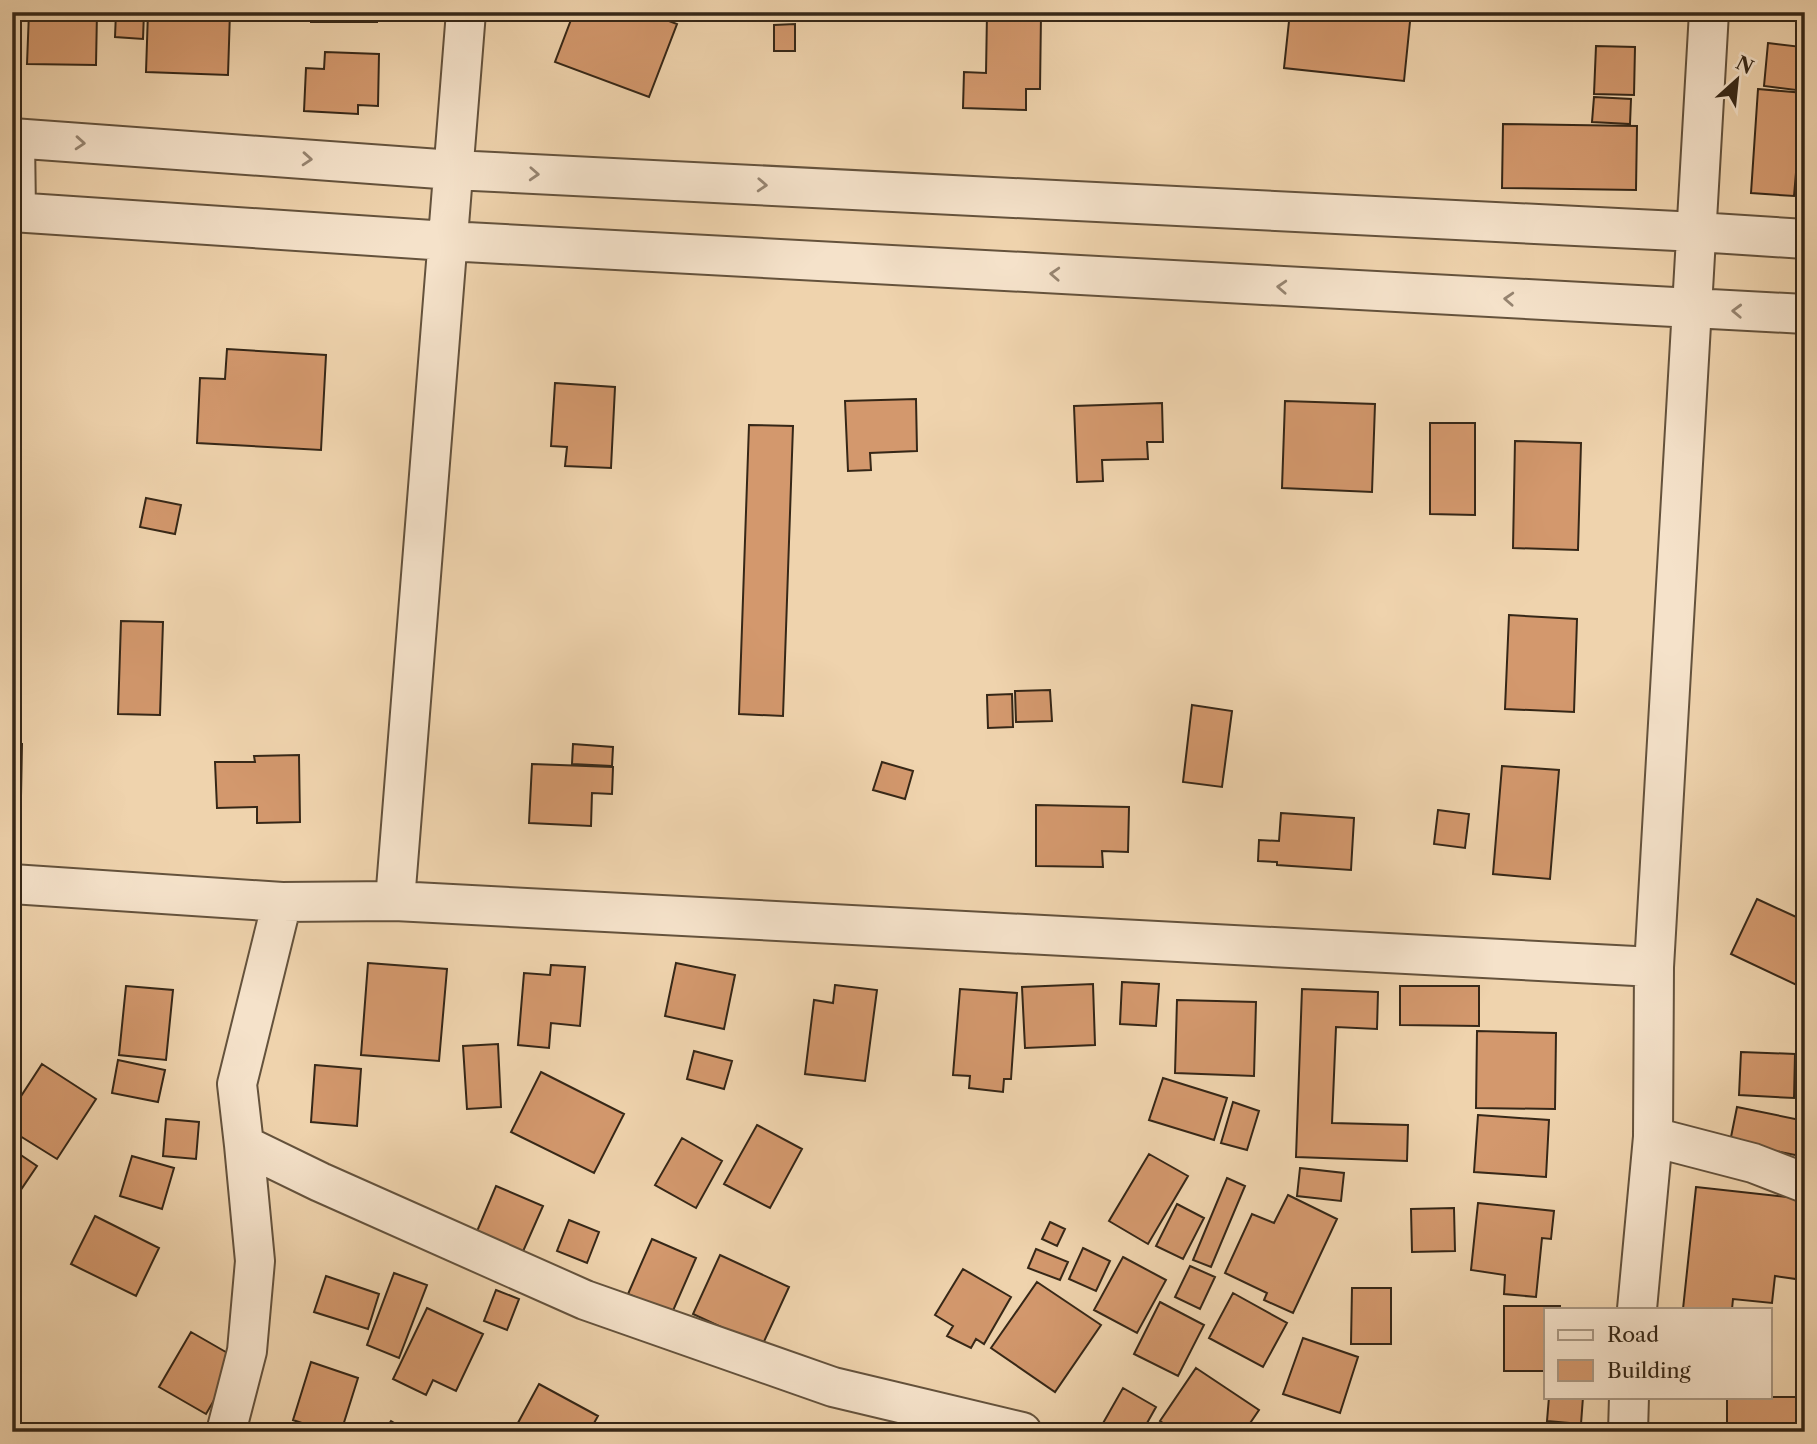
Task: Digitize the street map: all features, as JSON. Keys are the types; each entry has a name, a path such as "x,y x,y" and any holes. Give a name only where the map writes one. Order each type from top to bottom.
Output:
{"street":[{"path":"395,901 467,12"},
{"path":"1637,1308 1653,1137 1654,967 1709,12"},
{"path":"1805,239 453,170 13,139 14,212 447,241 1805,314"},
{"path":"12,884 282,902 395,901 1654,967"},
{"path":"226,1432 247,1351 255,1261 237,1084 282,902"},
{"path":"1653,1137 1753,1163 1805,1183"},
{"path":"244,1145 320,1182 585,1300 833,1387 1022,1432"},
{"path":"1628,1432 1629,1398"}],"building":[{"path":"29,12 97,12 96,65 27,64"},
{"path":"116,12 144,12 143,39 115,37"},
{"path":"148,12 230,12 228,75 146,72"},
{"path":"311,12 377,12 377,22 311,22"},
{"path":"574,12 645,12 677,24 649,97 555,62"},
{"path":"1290,12 1411,12 1404,81 1284,68"},
{"path":"987,13 1041,15 1040,89 1026,89 1026,110 963,108 964,72 986,73"},
{"path":"795,24 795,51 774,51 774,25"},
{"path":"1768,43 1802,47 1796,90 1764,86"},
{"path":"1596,46 1635,47 1634,95 1594,94"},
{"path":"325,52 379,54 378,106 358,105 358,114 304,111 306,68 324,69"},
{"path":"1758,89 1805,93 1805,138 1799,138 1794,196 1751,193"},
{"path":"1594,97 1631,99 1630,124 1592,122"},
{"path":"1503,124 1637,126 1636,190 1502,188"},
{"path":"227,349 326,355 321,450 197,443 200,378 225,379"},
{"path":"555,383 615,387 611,468 565,466 567,447 551,446"},
{"path":"916,399 917,451 870,453 871,470 848,471 845,401"},
{"path":"1285,401 1375,404 1372,492 1282,488"},
{"path":"1162,403 1163,442 1147,442 1148,459 1102,460 1103,481 1077,482 1074,406"},
{"path":"1430,423 1475,423 1475,515 1430,514"},
{"path":"749,425 793,426 783,716 739,714"},
{"path":"1515,441 1581,443 1578,550 1513,548"},
{"path":"146,498 181,505 175,534 140,527"},
{"path":"1509,615 1577,619 1574,712 1505,709"},
{"path":"121,621 163,622 160,715 118,714"},
{"path":"1050,690 1052,721 1016,722 1015,691"},
{"path":"1012,694 1013,727 988,728 987,695"},
{"path":"1192,705 1232,711 1222,787 1183,782"},
{"path":"12,744 22,744 21,796 12,796"},
{"path":"573,744 613,747 612,766 572,764"},
{"path":"299,755 300,822 257,823 257,807 217,808 215,762 255,762 254,756"},
{"path":"882,762 913,771 905,799 873,790"},
{"path":"532,764 613,767 612,794 592,793 591,826 529,823"},
{"path":"1502,766 1559,770 1550,879 1493,874"},
{"path":"1036,805 1129,807 1128,852 1102,851 1103,867 1036,866"},
{"path":"1438,810 1469,814 1465,848 1434,844"},
{"path":"1281,813 1354,818 1351,870 1277,865 1277,862 1258,861 1259,840 1279,841"},
{"path":"1757,899 1805,921 1805,989 1731,954"},
{"path":"368,963 447,969 439,1061 361,1055"},
{"path":"676,963 735,975 724,1029 665,1016"},
{"path":"551,965 585,967 580,1026 551,1023 549,1048 518,1045 524,973 550,975"},
{"path":"1122,982 1159,984 1156,1026 1120,1024"},
{"path":"1093,984 1095,1045 1025,1048 1022,987"},
{"path":"835,985 877,990 865,1081 805,1074 814,1000 833,1003"},
{"path":"126,986 173,990 166,1060 119,1055"},
{"path":"1400,986 1479,986 1479,1026 1400,1025"},
{"path":"960,989 1017,993 1011,1079 1004,1079 1003,1092 969,1088 970,1076 953,1075"},
{"path":"1302,989 1378,992 1377,1029 1336,1027 1332,1123 1408,1125 1407,1161 1296,1157"},
{"path":"1177,1000 1256,1002 1254,1076 1175,1073"},
{"path":"1477,1031 1556,1033 1555,1109 1476,1108"},
{"path":"498,1044 501,1107 467,1109 463,1046"},
{"path":"694,1051 732,1061 724,1089 687,1079"},
{"path":"1741,1052 1795,1054 1794,1098 1739,1095"},
{"path":"118,1060 165,1070 158,1102 112,1093"},
{"path":"42,1064 96,1099 57,1159 12,1131 12,1110"},
{"path":"315,1065 361,1069 357,1126 311,1122"},
{"path":"541,1072 624,1114 594,1173 511,1132"},
{"path":"1163,1078 1227,1098 1214,1140 1149,1120"},
{"path":"1233,1102 1259,1111 1247,1150 1221,1143"},
{"path":"1737,1107 1805,1121 1805,1157 1730,1142"},
{"path":"1478,1115 1549,1120 1546,1177 1474,1172"},
{"path":"166,1119 199,1122 196,1159 163,1156"},
{"path":"757,1125 802,1149 770,1208 724,1184"},
{"path":"682,1138 722,1161 696,1208 655,1185"},
{"path":"12,1149 37,1166 18,1194 12,1190"},
{"path":"1149,1154 1188,1176 1148,1244 1109,1221"},
{"path":"132,1156 174,1168 162,1209 120,1196"},
{"path":"1300,1168 1344,1173 1341,1201 1297,1196"},
{"path":"1227,1178 1245,1186 1211,1267 1193,1260"},
{"path":"496,1186 543,1206 521,1256 475,1236"},
{"path":"1696,1187 1805,1199 1796,1279 1775,1276 1772,1303 1733,1299 1732,1308 1683,1308"},
{"path":"1288,1195 1337,1219 1293,1313 1264,1300 1267,1293 1225,1273 1252,1214 1274,1223"},
{"path":"1478,1203 1554,1211 1551,1239 1542,1238 1536,1297 1504,1294 1505,1275 1471,1270"},
{"path":"1177,1204 1204,1218 1183,1259 1156,1246"},
{"path":"1454,1208 1455,1251 1412,1252 1411,1209"},
{"path":"95,1216 159,1248 136,1296 71,1264"},
{"path":"569,1220 599,1232 587,1263 557,1251"},
{"path":"1050,1222 1065,1229 1057,1246 1042,1239"},
{"path":"652,1239 696,1258 672,1313 628,1294"},
{"path":"1083,1248 1110,1261 1096,1291 1069,1279"},
{"path":"1036,1249 1068,1262 1060,1280 1028,1268"},
{"path":"720,1255 789,1287 762,1346 693,1314"},
{"path":"1123,1257 1166,1280 1137,1333 1094,1310"},
{"path":"1190,1266 1215,1277 1200,1309 1175,1297"},
{"path":"963,1269 1011,1297 984,1344 976,1339 971,1348 947,1336 953,1326 935,1315"},
{"path":"394,1273 427,1285 399,1358 367,1345"},
{"path":"326,1276 379,1294 368,1329 314,1312"},
{"path":"1037,1282 1101,1325 1055,1392 991,1348"},
{"path":"1352,1288 1391,1288 1391,1344 1351,1344"},
{"path":"496,1290 519,1299 507,1330 484,1321"},
{"path":"1233,1293 1287,1323 1263,1367 1209,1338"},
{"path":"1160,1302 1204,1325 1178,1376 1134,1354"},
{"path":"1504,1306 1560,1306 1544,1308 1544,1371 1504,1371"},
{"path":"427,1308 483,1334 456,1391 433,1380 426,1395 393,1379"},
{"path":"191,1332 238,1359 206,1414 159,1387"},
{"path":"1303,1338 1358,1357 1340,1413 1283,1394"},
{"path":"311,1362 358,1378 341,1432 328,1432 293,1420"},
{"path":"1196,1368 1259,1410 1244,1432 1202,1432 1193,1425 1189,1432 1176,1432 1160,1421"},
{"path":"539,1384 598,1416 589,1432 513,1432"},
{"path":"1123,1388 1156,1407 1142,1432 1098,1432"},
{"path":"1798,1397 1797,1430 1727,1429 1727,1398"},
{"path":"1549,1398 1583,1398 1581,1424 1547,1421"},
{"path":"391,1421 409,1432 384,1432"}]}
